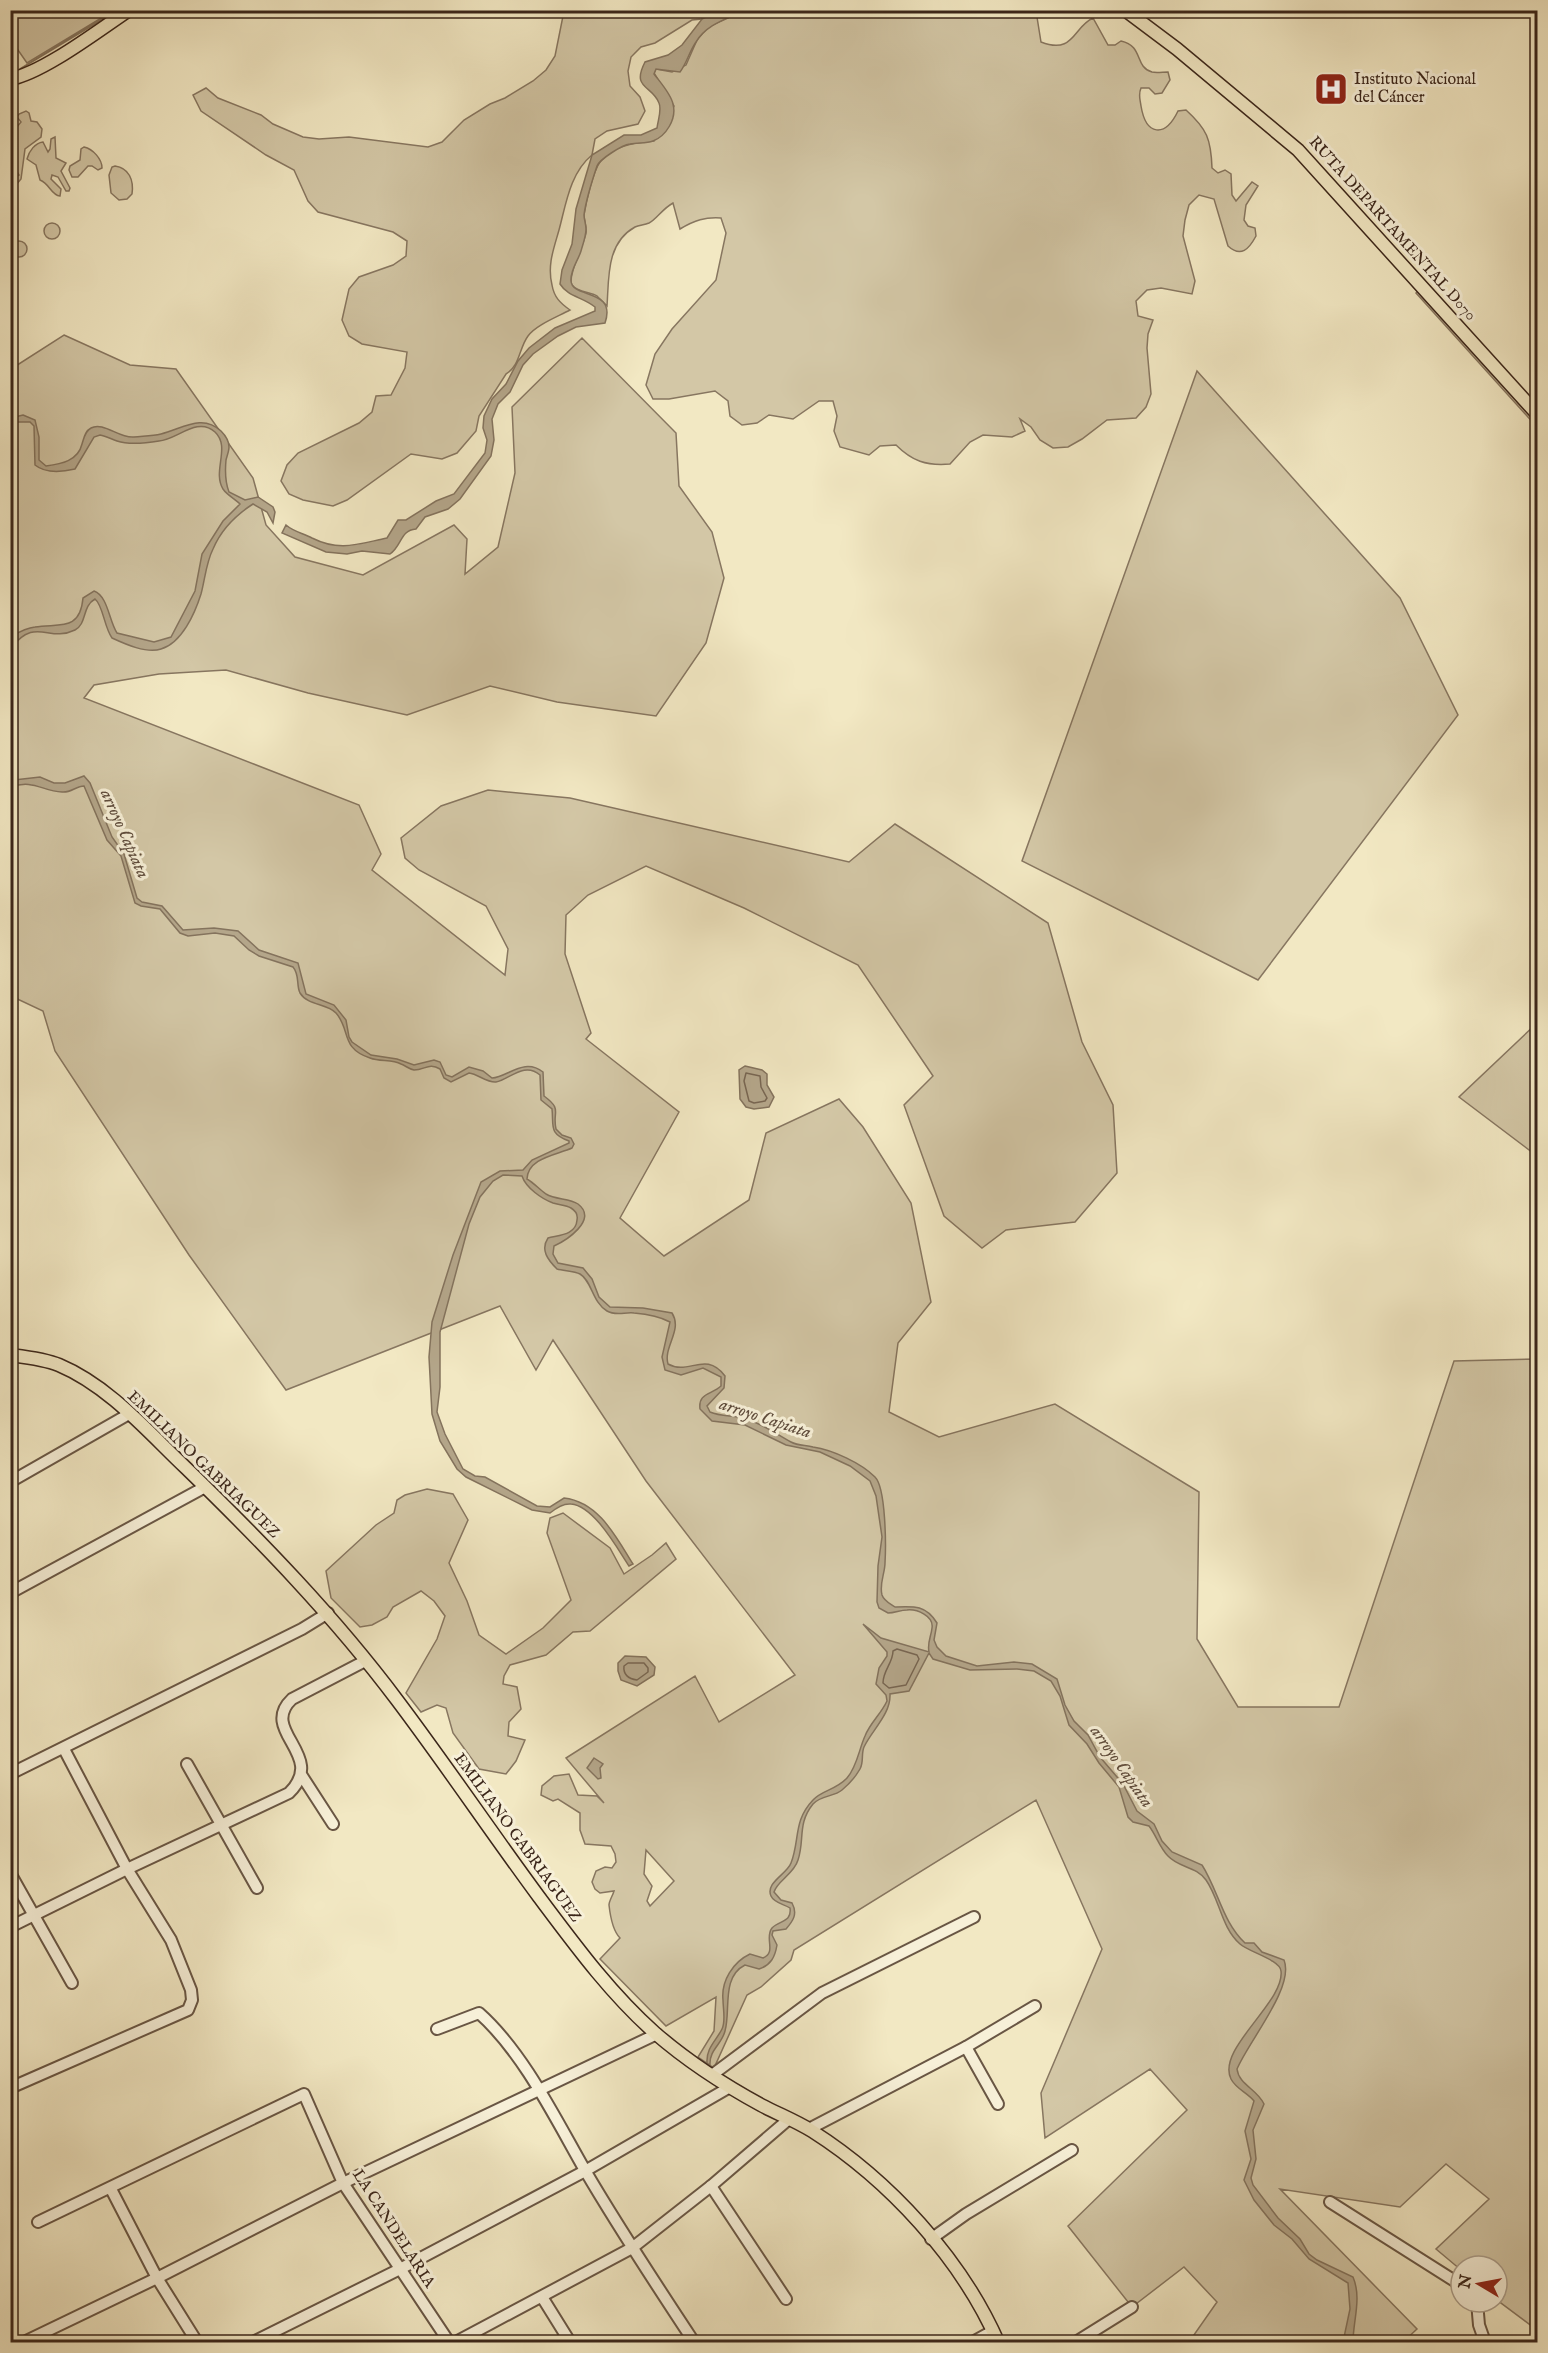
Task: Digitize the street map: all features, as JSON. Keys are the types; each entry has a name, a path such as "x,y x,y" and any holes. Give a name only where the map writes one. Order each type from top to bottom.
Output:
{"main road":[{"path":"10,79 23,76 52,60 129,10"},
{"name":"RUTA DEPARTAMENTAL D070","path":"1125,10 1177,49 1298,150 1538,415"},
{"name":"EMILIANO GABRIAGUEZ","path":"10,1355 57,1364 86,1379 129,1414 205,1487 328,1613 396,1699 572,1942 609,1987 657,2034 712,2075 809,2129 857,2162 904,2206 964,2279 986,2316 995,2337"}],"street":[{"path":"10,1482 129,1414"},
{"path":"10,1593 205,1487"},
{"path":"10,1774 302,1629 328,1613"},
{"path":"333,1824 302,1776 302,1767 281,1719 284,1707 292,1700 365,1660"},
{"path":"10,2088 188,2010 192,2000 191,1990 171,1940 127,1869 64,1749"},
{"path":"187,1764 257,1888"},
{"path":"10,1927 289,1792 302,1776"},
{"path":"10,1873 72,1983"},
{"path":"712,2075 822,1993 974,1917"},
{"path":"809,2129 966,2047 1035,2006"},
{"path":"437,2029 479,2013 492,2025 540,2091 632,2248 694,2343"},
{"path":"24,2343 343,2183 657,2034"},
{"path":"966,2047 998,2104"},
{"path":"253,2343 400,2269 585,2171 730,2087"},
{"name":"LA CANDELARIA","path":"111,2188 304,2094 343,2183 449,2343"},
{"path":"456,2343 632,2248 711,2186 789,2119"},
{"path":"931,2239 966,2214 1072,2150"},
{"path":"711,2186 786,2299"},
{"path":"38,2223 111,2188 157,2278 197,2343"},
{"path":"1330,2202 1449,2277"},
{"path":"542,2296 570,2343"},
{"path":"1076,2343 1132,2307"},
{"path":"1478,2314 1485,2343"},
{"path":"973,2343 995,2337"}],"shaded area":[{"path":"113,10 27,63 11,40 10,11"},
{"path":"564,11 705,11 702,19 692,20 655,43 641,47 631,57 628,71 630,86 640,97 645,111 638,124 607,131 595,139 592,155 574,180 553,250 550,270 554,293 570,310 541,325 528,336 517,362 506,374 479,416 476,431 457,453 442,459 411,454 347,500 333,506 303,500 289,494 281,481 287,465 298,453 359,423 372,412 376,396 391,395 405,368 407,352 362,344 349,336 342,320 349,289 359,277 393,265 406,256 407,241 393,232 318,212 308,201 294,170 266,155 201,111 193,95 206,88 218,98 261,115 273,124 303,137 319,139 349,137 428,147 442,142 464,120 533,81 546,70 555,56"},
{"path":"743,11 1036,11 1041,42 1052,45 1067,42 1086,22 1093,18 1108,45 1115,45 1121,41 1128,44 1133,47 1146,69 1154,72 1168,72 1170,80 1162,93 1155,94 1149,88 1141,88 1139,95 1143,116 1151,128 1156,130 1167,126 1178,111 1186,110 1206,135 1212,168 1218,173 1225,170 1231,174 1232,195 1236,201 1252,182 1258,186 1246,205 1244,220 1248,226 1255,228 1256,236 1241,252 1233,250 1228,246 1214,199 1199,195 1189,205 1183,236 1195,281 1192,294 1161,288 1147,290 1136,301 1138,316 1153,320 1148,334 1147,348 1151,394 1146,407 1136,418 1107,420 1068,447 1053,448 1040,440 1031,427 1020,419 1025,431 1012,437 983,435 970,442 950,464 934,464 914,459 896,445 880,446 869,455 840,447 834,431 837,416 833,401 819,401 793,419 769,415 757,423 742,425 730,416 728,401 715,391 669,399 653,399 646,385 655,354 672,329 716,280 726,233 721,218 700,220 680,229 673,203 652,222 635,227 619,242 611,262 607,306 597,296 574,287 571,281 586,233 584,215 588,195 597,166 605,156 618,148 654,141 674,106 654,73 656,69 672,72 686,65 697,40 708,27"},
{"path":"26,111 31,121 37,122 42,129 41,137 25,149 21,179 11,191 11,180 19,175 11,162 11,142 17,142 16,128 21,122 17,117"},
{"path":"55,137 56,158 66,163 61,171 70,188 66,191 58,177 52,175 51,179 61,189 60,196 54,194 40,180 36,165 27,159 33,148 43,142 48,152 51,139"},
{"path":"84,147 96,155 102,168 98,170 88,166 78,177 72,177 70,166 80,160 81,149"},
{"path":"112,167 124,169 130,176 132,194 127,199 119,200 111,193 109,175"},
{"path":"52,223 58,225 60,231 58,237 52,239 46,237 44,231 46,225"},
{"path":"19,241 25,243 27,249 25,255 19,257 13,255 11,249 13,243"},
{"path":"1420,289 1537,422 1537,427 1416,293"},
{"path":"64,335 130,365 176,369 253,478 266,525 295,557 363,575 454,525 467,539 465,574 498,547 515,473 512,407 582,338 676,433 679,486 712,532 724,578 706,643 656,716 557,702 490,686 407,715 308,693 226,670 159,674 94,685 84,698 359,805 381,854 372,870 505,975 508,949 486,906 419,870 405,858 401,838 441,806 488,790 570,798 849,862 895,824 1048,923 1082,1042 1113,1105 1117,1173 1075,1222 1006,1230 982,1248 944,1216 904,1105 933,1076 858,965 744,908 646,866 588,895 566,915 565,954 591,1033 586,1039 679,1112 620,1218 664,1256 749,1200 766,1133 839,1099 863,1127 911,1203 931,1302 898,1343 889,1412 939,1437 1055,1404 1199,1492 1197,1639 1238,1707 1339,1707 1454,1361 1537,1359 1537,2330 1509,2309 1509,2254 1449,2254 1449,2260 1436,2249 1489,2199 1446,2164 1400,2207 1280,2189 1417,2329 1403,2342 1189,2342 1217,2302 1184,2267 1132,2307 1068,2226 1187,2110 1150,2069 1045,2138 1041,2093 1102,1949 1036,1800 794,1950 791,1960 761,1987 747,1995 714,2068 698,2057 714,2031 716,1997 666,2026 600,1959 620,1938 609,1909 614,1891 600,1893 592,1882 596,1871 605,1867 612,1868 616,1862 615,1854 611,1846 585,1844 580,1830 580,1813 558,1799 553,1801 541,1795 542,1786 554,1776 569,1774 578,1795 597,1796 604,1803 566,1758 695,1676 719,1722 795,1675 646,1481 553,1340 536,1370 500,1306 286,1390 189,1255 55,1051 43,1011 11,996 11,369","holes":["646,1850 674,1881 650,1906 647,1901 652,1886 644,1874"]},
{"path":"1197,371 1400,598 1458,715 1258,980 1022,861"},
{"path":"1537,1023 1537,1156 1459,1097"},
{"path":"427,1489 453,1494 468,1520 449,1563 467,1601 479,1635 506,1654 543,1628 571,1600 547,1533 550,1518 563,1513 610,1548 624,1574 666,1543 676,1559 590,1631 573,1632 546,1655 510,1665 504,1676 503,1684 517,1687 521,1709 509,1722 508,1736 525,1740 516,1761 506,1774 479,1769 453,1733 446,1708 437,1705 421,1712 406,1693 437,1639 445,1616 434,1601 421,1591 393,1607 387,1617 372,1625 360,1627 331,1598 326,1571 376,1525 394,1513 397,1500 405,1495"}],"water":[{"path":"720,10 743,11 705,31 680,72 656,69 654,74 668,92 674,110 672,121 666,131 653,141 633,143 622,147 607,156 597,166 585,209 585,237 571,281 573,287 600,299 605,304 607,312 605,323 576,327 558,336 533,354 523,365 510,392 498,404 492,419 494,440 491,456 460,499 448,509 425,517 416,529 404,535 390,554 362,551 347,554 326,552 282,533 286,525 322,542 340,546 387,538 398,520 406,520 436,501 454,494 485,453 487,440 483,428 484,416 492,399 506,384 518,361 529,348 555,328 595,311 595,307 567,292 560,284 562,270 572,244 576,209 592,155 624,135 641,135 657,128 659,103 641,82 640,77 645,62 668,55 682,45 702,19"},
{"path":"112,12 113,13 20,69"},
{"path":"23,415 35,420 39,437 39,460 46,466 63,463 73,458 80,450 87,431 96,426 134,437 161,434 192,424 207,423 227,438 229,449 225,472 229,492 245,500 258,497 273,507 275,512 273,523 267,512 253,504 225,529 211,554 195,610 187,626 169,646 149,650 136,648 112,638 95,599 88,606 81,624 75,630 57,634 35,632 20,639 11,648 12,636 23,630 67,624 73,621 78,616 83,598 94,591 105,603 117,633 154,642 171,637 195,591 202,554 223,521 240,504 223,489 220,482 222,452 219,438 215,432 201,427 187,430 166,440 144,443 122,442 100,435 94,437 75,469 49,471 35,465 34,426 30,422 18,422 11,431 11,422 15,417"},
{"path":"84,776 90,783 112,837 124,854 137,898 142,902 162,906 183,930 214,928 238,931 259,950 298,963 306,994 334,1005 346,1020 352,1042 371,1055 397,1059 414,1065 434,1060 440,1062 446,1075 452,1077 469,1067 483,1071 492,1078 529,1066 543,1072 544,1096 555,1108 556,1129 562,1135 571,1138 574,1144 572,1148 537,1162 532,1166 527,1179 550,1196 578,1204 585,1217 583,1223 572,1235 554,1246 553,1254 558,1263 583,1268 592,1279 599,1297 610,1307 643,1308 672,1313 675,1326 668,1351 668,1364 676,1367 711,1365 725,1376 724,1388 707,1406 710,1412 746,1419 794,1443 838,1454 855,1462 875,1477 879,1483 885,1518 885,1567 881,1587 882,1595 895,1607 919,1608 933,1617 937,1623 934,1640 946,1656 977,1666 1014,1662 1032,1664 1057,1679 1065,1705 1074,1721 1088,1735 1100,1757 1123,1784 1137,1811 1154,1824 1162,1841 1172,1852 1202,1865 1237,1935 1245,1943 1254,1943 1262,1952 1284,1960 1286,1971 1277,1999 1237,2069 1241,2079 1264,2104 1253,2130 1256,2159 1251,2178 1253,2185 1278,2218 1300,2239 1309,2254 1353,2277 1357,2301 1353,2342 1343,2342 1350,2309 1348,2283 1309,2259 1292,2239 1274,2225 1254,2200 1244,2180 1251,2159 1245,2131 1254,2101 1233,2082 1229,2067 1241,2040 1273,1997 1281,1971 1275,1963 1240,1944 1234,1937 1211,1888 1202,1875 1172,1860 1149,1826 1133,1822 1128,1817 1119,1787 1087,1744 1069,1725 1060,1696 1051,1681 1034,1671 970,1670 933,1659 929,1653 909,1691 890,1694 884,1715 864,1747 862,1764 858,1772 842,1790 816,1801 808,1811 803,1825 796,1865 778,1884 774,1892 781,1900 792,1903 795,1911 794,1917 786,1929 773,1931 772,1935 777,1945 774,1957 769,1963 759,1969 745,1965 737,1970 728,1995 725,2031 712,2055 710,2065 707,2063 710,2049 723,2026 723,1993 729,1973 738,1962 750,1954 763,1958 767,1955 770,1949 769,1936 772,1928 789,1916 790,1908 774,1900 770,1891 791,1863 802,1815 813,1800 838,1785 850,1774 867,1731 887,1701 886,1695 876,1684 879,1668 887,1652 863,1624 881,1638 929,1652 932,1624 928,1617 911,1610 888,1613 879,1608 877,1602 878,1566 882,1537 876,1496 870,1481 850,1466 820,1452 786,1445 745,1425 712,1421 700,1409 700,1404 703,1397 721,1386 721,1377 703,1368 681,1375 665,1370 662,1357 670,1322 648,1315 617,1314 607,1311 598,1302 584,1277 578,1273 557,1269 546,1255 546,1242 548,1238 566,1234 574,1229 577,1220 576,1213 569,1207 539,1196 527,1185 522,1176 503,1175 493,1181 480,1197 469,1224 440,1332 440,1387 437,1412 445,1434 463,1469 475,1476 485,1477 537,1506 550,1507 564,1498 587,1506 605,1522 633,1564 629,1566 604,1529 580,1506 565,1504 550,1513 532,1510 466,1477 457,1469 440,1441 432,1414 429,1357 432,1322 453,1255 481,1182 500,1171 523,1170 532,1160 569,1143 555,1132 552,1109 541,1100 540,1075 528,1070 493,1082 469,1073 451,1082 444,1078 440,1069 436,1067 430,1066 414,1070 397,1062 374,1059 361,1054 350,1044 341,1019 336,1013 328,1007 303,997 293,967 259,956 234,936 215,933 188,936 180,933 160,909 135,903 121,856 107,840 84,786 65,792 25,784 11,787 11,781 14,780 40,777 54,783 65,783"},
{"path":"745,1066 762,1070 767,1074 767,1085 774,1097 769,1107 754,1109 746,1107 740,1099 739,1070"},
{"path":"625,1656 646,1657 655,1667 654,1675 637,1686 621,1680 618,1663"},
{"path":"594,1758 603,1764 600,1768 601,1778 598,1779 587,1768"}],"place":[{"name":"Instituto Nacional del Cáncer","path":"1331,89"}],"water label":[{"name":"arroyo Capiata","path":"124,834"},
{"name":"arroyo Capiata","path":"765,1419"},
{"name":"arroyo Capiata","path":"1121,1767"}]}
